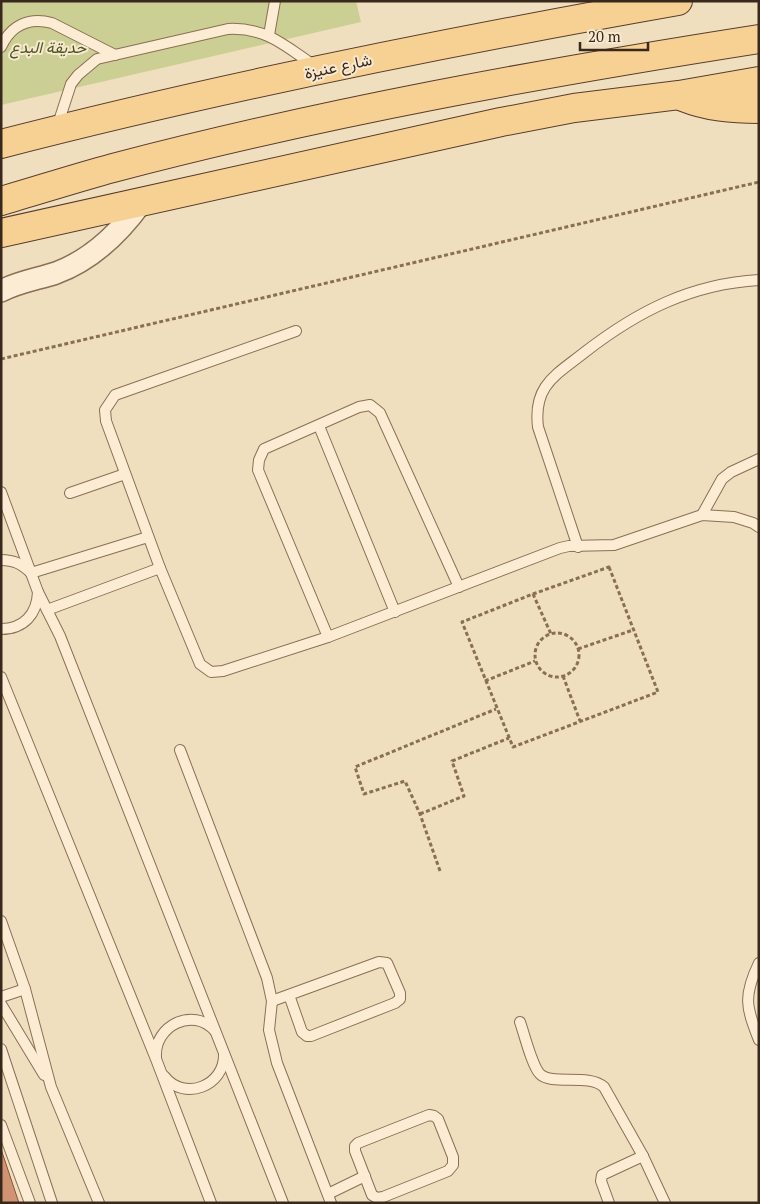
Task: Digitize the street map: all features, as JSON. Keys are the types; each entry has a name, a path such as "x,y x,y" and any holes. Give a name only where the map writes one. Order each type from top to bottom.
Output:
{"main road":[{"name":"شارع عنيزة","path":"1,144 320,69 476,37 608,7 678,1"},
{"path":"1,201 113,168 362,110 523,78 759,39"},
{"path":"1,233 501,122 574,108 679,95 759,81"},
{"path":"679,95 697,103 716,107 759,109"}],"street":[{"path":"1,291 57,272 85,258 111,237 132,215 141,202"}],"lane":[{"path":"269,35 275,1"},
{"path":"1,47 9,33 16,26 25,22 43,20 114,55"},
{"path":"57,130 66,95 78,75 97,59 114,55 228,29 248,29 269,35 320,69"},
{"path":"578,547 538,427 536,414 542,391 556,375 604,337 654,307 683,295 713,286 759,280"},
{"path":"296,330 114,395 105,410 106,421 160,568 200,664 211,672 223,670 328,637 560,548 614,544 702,515 734,517 757,523"},
{"path":"328,637 258,470 259,460 264,449 358,407 370,405 380,413 459,587"},
{"path":"318,426 395,612"},
{"path":"702,515 722,479 730,472 759,459"},
{"path":"70,493 125,474"},
{"path":"1,492 38,592 60,636 283,1203"},
{"path":"31,573 148,537"},
{"path":"1,560 16,562 24,566 31,573"},
{"path":"47,610 160,568"},
{"path":"1,629 12,628 26,621 36,608 38,592"},
{"path":"1,677 162,1074 211,1203"},
{"path":"180,750 267,978 272,1001 269,1030 277,1063 330,1198 365,1176"},
{"path":"1,921 25,989 51,1087 98,1203"},
{"path":"272,1001 379,962 387,963 400,993 400,999 395,1003 311,1036 306,1036 302,1032 289,995"},
{"path":"759,963 747,1000 749,1014 759,1040"},
{"path":"1,997 25,989"},
{"path":"1,1004 51,1087"},
{"path":"156,1059 160,1038 164,1031 176,1022 184,1020 199,1021 206,1024 217,1034"},
{"path":"520,1022 534,1064 540,1074 548,1078 592,1081 604,1087 643,1156 665,1203"},
{"path":"1,1050 52,1203"},
{"path":"162,1074 174,1085 182,1088 190,1090 206,1086 213,1081 222,1068 224,1051"},
{"path":"429,1115 438,1119 453,1157 453,1165 448,1171 377,1198 372,1195 365,1176 355,1151 355,1146 358,1143 429,1115"},
{"path":"1,1125 30,1203"},
{"path":"609,1203 600,1180 602,1175 643,1156"}],"path":[{"path":"1,359 759,182"},
{"path":"609,567 658,692 513,747 484,681 462,622 533,594 609,567"},
{"path":"533,594 551,634"},
{"path":"578,649 633,630"},
{"path":"559,633 567,636 574,641 578,649 579,657 576,666 571,672 563,676 554,677 546,674 540,669 536,661 535,652 538,644 543,638 551,634 559,633"},
{"path":"484,681 536,661"},
{"path":"563,676 580,721"},
{"path":"440,871 420,814 405,782 364,794 355,766 496,709"},
{"path":"420,814 464,796 452,761 509,738"}],"green space":[{"name":"حديقة البدع","path":"1,1 356,1 361,22 1,105"}],"building":[{"path":"1,1149 19,1203 1,1203"}]}
